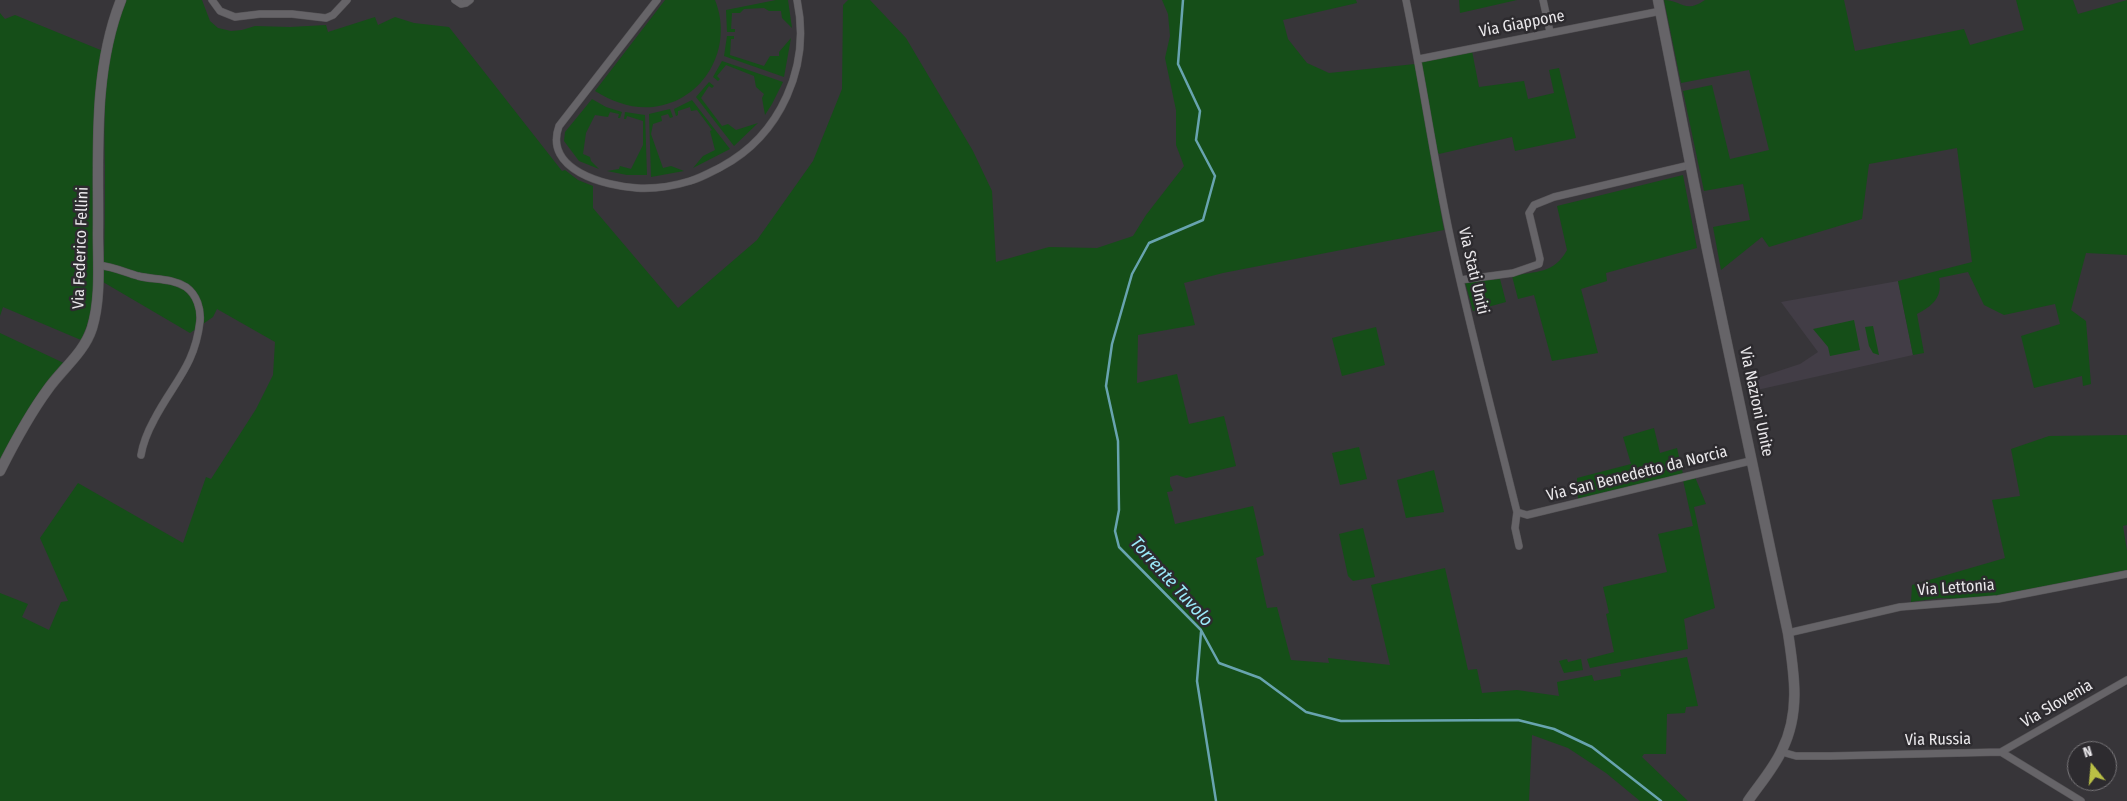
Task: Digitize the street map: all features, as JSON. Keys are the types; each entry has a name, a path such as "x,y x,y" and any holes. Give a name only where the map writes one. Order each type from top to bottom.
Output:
{"street":[{"name":"Via Federico Fellini","path":"0,472 17,437 32,413 48,388 78,354 91,329 97,304 99,155 104,64 114,19 121,0"},
{"path":"212,0 220,11 235,17 260,14 292,14 326,18 333,15 347,0"},
{"path":"455,0 461,4 470,0"},
{"path":"657,0 558,126 555,136 556,146 568,164 578,173 603,182 623,186 638,188 666,186 692,181 738,157 750,148 778,115 793,84 800,51 800,14 797,0"},
{"name":"Via Stati Uniti","path":"1406,0 1419,59 1435,162 1460,280 1517,512 1515,528 1519,546"},
{"path":"1543,0 1550,32"},
{"name":"Via Nazioni Unite","path":"1658,0 1690,165 1788,633 1794,676 1795,707 1791,730 1782,752 1748,801"},
{"name":"Via Giappone","path":"1419,59 1661,11"},
{"path":"1460,280 1513,273 1539,264 1540,259 1529,213 1534,205 1554,198 1690,165"},
{"path":"98,265 113,266 138,276 176,282 188,288 195,298 200,312 195,351 187,367 154,418 141,455"},
{"name":"Via San Benedetto da Norcia","path":"1527,515 1746,462 1753,462"},
{"path":"1515,528 1527,515 1517,512"},
{"name":"Via Lettonia","path":"1788,633 1900,607 1998,600 2127,574"},
{"name":"Via Slovenia","path":"2002,752 2127,680"},
{"name":"Via Russia","path":"1782,752 1796,756 2002,752"},
{"path":"2002,752 2081,801"}],"shaded area":[{"path":"1898,281 1913,355 1748,392 1745,382 1800,364 1818,352 1781,302"}],"green space":[{"path":"126,0 202,0 210,21 218,28 231,31 255,26 326,25 328,32 375,17 378,25 395,17 414,23 449,27 562,171 565,170 578,180 593,186 593,208 678,308 757,240 813,161 842,89 843,5 848,0 870,0 906,38 973,151 992,191 996,262 1049,247 1097,248 1133,236 1146,215 1184,166 1176,145 1176,110 1165,58 1170,36 1168,14 1162,0 1356,0 1357,3 1283,20 1288,39 1307,63 1329,73 1415,64 1444,230 1223,273 1184,283 1195,325 1138,335 1137,383 1177,374 1189,424 1224,416 1236,466 1186,478 1177,475 1170,477 1173,491 1167,492 1175,524 1253,506 1264,555 1256,558 1267,608 1277,607 1291,660 1329,663 1328,658 1390,665 1371,585 1445,568 1468,670 1477,669 1482,693 1517,690 1559,696 1557,682 1592,675 1594,681 1621,676 1620,670 1687,657 1698,706 1686,707 1685,713 1667,714 1666,754 1644,754 1642,757 1688,801 1640,801 1606,773 1568,748 1532,735 1529,801 0,801 0,593 28,604 22,617 49,630 61,602 68,601 40,538 78,483 183,543 206,477 211,479 256,409 273,375 275,342 217,309 213,317 190,333 103,282 106,82 113,40"},
{"path":"665,0 715,0 720,18 721,36 711,69 700,83 687,94 671,103 653,107 623,104 595,91"},
{"path":"776,0 788,0 792,28 782,18 781,11 769,11 764,8 744,9 740,13 732,13 731,29 735,29 735,32 727,32 726,10"},
{"path":"1459,0 1517,0 1460,13"},
{"path":"1664,0 1693,6 1705,0 1844,0 1855,51 1964,29 1970,45 2024,30 2016,0 2073,0 2078,14 2127,0 2127,255 2086,253 2071,310 2086,321 2091,384 2083,386 2082,376 2034,388 2021,336 2060,324 2055,304 2004,315 1984,305 1968,272 1939,278 1938,296 1932,304 1917,314 1924,353 1913,355 1898,281 1972,262 1957,148 1869,164 1862,219 1769,247 1762,237 1721,270 1713,227 1750,220 1743,184 1704,191 1683,91 1712,85 1730,159 1769,150 1749,70 1681,83"},
{"path":"0,13 5,19 15,15 103,51 95,204 94,292 87,325 81,340 3,307 0,316"},
{"path":"727,36 734,36 734,39 731,39 730,55 764,66 770,56 779,56 779,52 791,38 784,77 724,56"},
{"path":"1472,51 1479,87 1524,81 1528,99 1554,93 1549,70 1559,68 1576,138 1515,151 1512,137 1439,154 1436,150 1421,63 1423,60"},
{"path":"722,61 783,82 765,115 762,98 764,94 756,87 754,76 726,65 717,76 720,79 718,81 713,77"},
{"path":"709,82 714,86 712,88 709,86 701,98 722,126 728,124 736,130 758,123 734,146 696,97"},
{"path":"592,99 606,107 622,112 620,118 618,118 619,114 610,112 608,117 595,115 586,133 583,154 590,157 591,161 599,169 579,161 564,141 565,132"},
{"path":"692,100 730,149 693,168 703,156 715,150 710,131 712,130 697,110 691,111 690,107 678,111 676,116 674,109"},
{"path":"670,109 673,117 670,118 668,114 661,116 662,121 653,124 651,134 663,168 671,166 684,171 651,177 649,114"},
{"path":"625,112 645,115 647,175 627,175 607,171 619,169 620,166 631,169 643,145 643,121 627,116 624,119"},
{"path":"1683,175 1697,248 1606,273 1607,281 1581,289 1598,353 1552,361 1534,295 1518,299 1512,276 1544,270 1562,258 1567,250 1557,206"},
{"path":"1500,279 1506,302 1473,311 1465,282"},
{"path":"1854,320 1860,350 1830,356 1828,347 1813,329"},
{"path":"1873,326 1879,355 1873,353 1869,346 1865,327"},
{"path":"1376,327 1385,365 1342,376 1332,338"},
{"path":"0,333 68,365 0,462"},
{"path":"1654,428 1660,453 1677,448 1683,474 1578,500 1577,478 1631,464 1623,437"},
{"path":"2127,435 2127,525 2123,526 2127,551 2127,570 1997,596 1974,599 1940,598 1911,602 1912,585 2005,558 1992,500 2020,496 2011,449 2049,436"},
{"path":"1359,447 1367,479 1340,485 1332,453"},
{"path":"1434,470 1444,512 1406,518 1397,480"},
{"path":"1695,477 1706,504 1694,507 1715,608 1684,619 1688,649 1590,668 1587,659 1614,652 1606,614 1609,613 1603,587 1667,572 1658,534 1693,526 1683,480"},
{"path":"1363,528 1375,577 1353,581 1348,576 1339,534"},
{"path":"1567,659 1568,662 1581,659 1583,670 1564,673 1559,661"}],"waterway":[{"name":"Torrente Tuvolo","path":"1183,0 1178,64 1200,111 1196,140 1215,176 1203,220 1149,243 1132,274 1112,344 1106,386 1118,441 1119,510 1115,531 1119,547 1201,630 1219,663 1260,678 1306,712 1341,721 1518,720 1554,729 1592,747 1661,801"},
{"path":"1201,632 1197,681 1216,801"}]}
